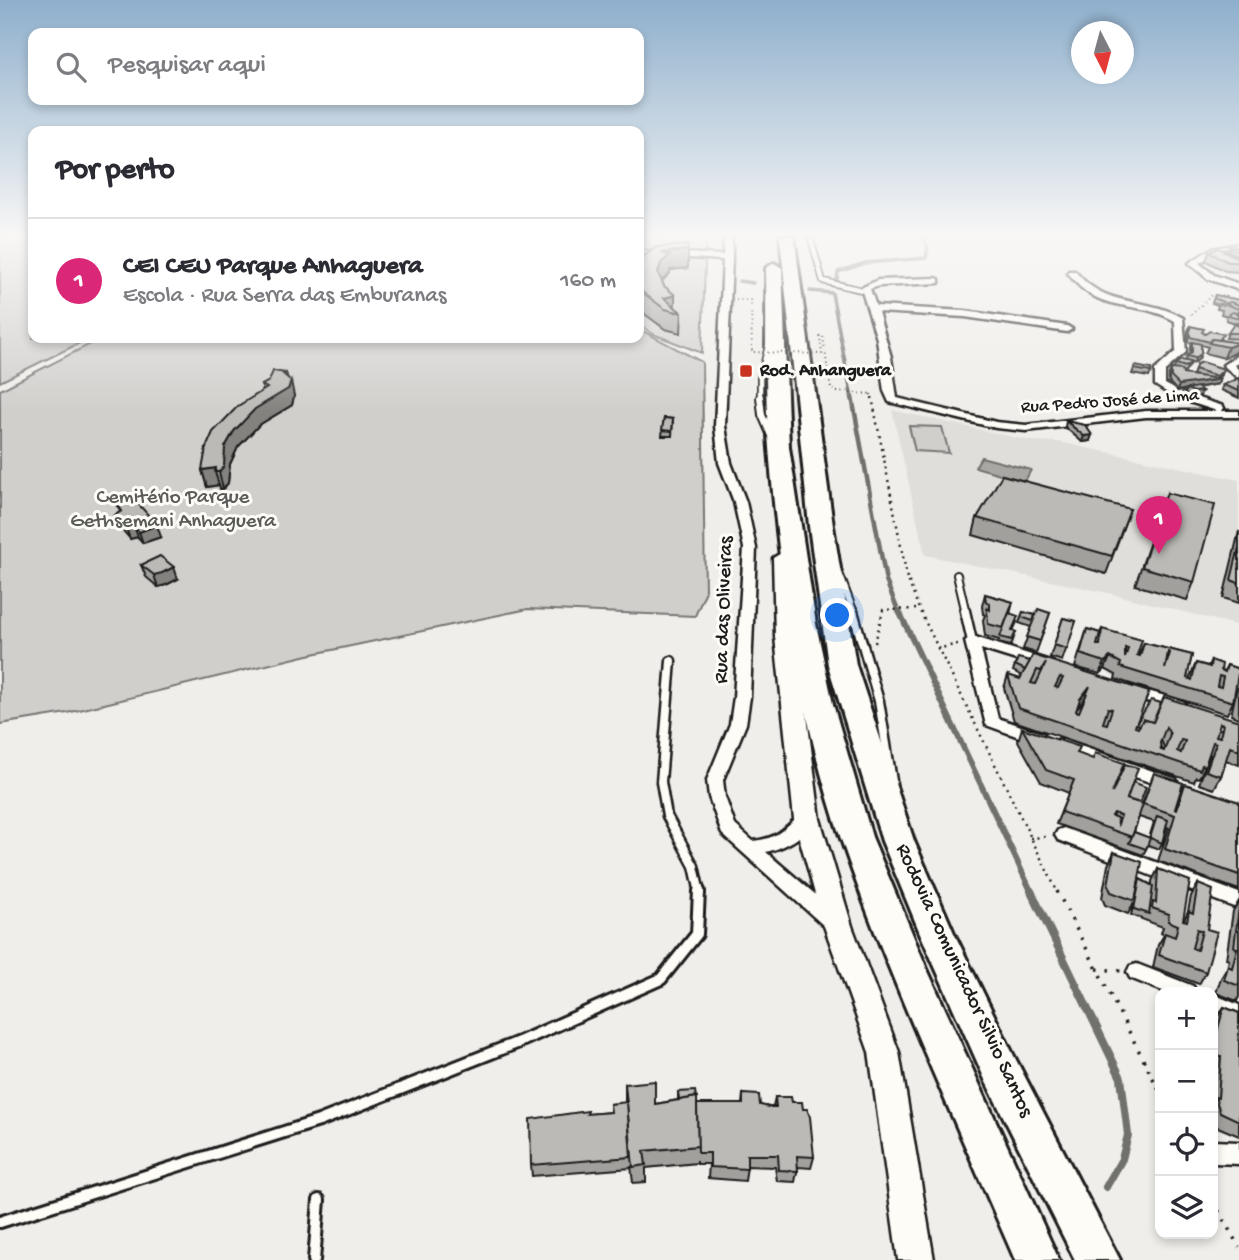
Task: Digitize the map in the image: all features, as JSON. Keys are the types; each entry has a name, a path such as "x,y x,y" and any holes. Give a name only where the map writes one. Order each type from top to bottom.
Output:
{"highway":[{"name":"Rodovia Comunicador Silvio Santos","path":"775,295 779,447 803,624 819,704 856,837 909,969 1037,1260"},
{"name":"Rodovia Comunicador Silvio Santos","path":"794,295 821,526 842,665 898,841 937,933 1000,1069 1098,1260"}],"main road":[{"path":"784,489 786,636 807,819 838,926 884,1052 916,1260"}],"street":[{"name":"Rua das Oliveiras","path":"726,295 720,426 725,463 745,521 750,548 744,673 738,724 715,780 721,815 728,829 838,926"},
{"path":"868,295 874,309 965,314 1067,329"},
{"path":"1094,295 1167,313 1180,320 1181,352 1160,370 1160,384 1178,395 1236,413"},
{"name":"Rua Pedro José de Lima","path":"874,309 886,359 889,393 894,400 902,404 996,425 1026,428 1146,414 1236,413"},
{"path":"1239,357 1228,365 1239,376"},
{"path":"972,641 1066,670"},
{"path":"972,641 991,721 1188,790"},
{"path":"1119,687 1199,712"},
{"path":"749,848 773,846 790,837 807,819"},
{"path":"1064,835 1239,901"},
{"path":"1137,972 1174,987"},
{"path":"1218,1005 1239,1014"},
{"path":"1218,1152 1239,1153"}],"lane":[{"path":"821,526 864,639 890,755 898,841"},
{"path":"957,575 972,641"},
{"path":"0,1222 319,1121 519,1042 661,979 696,934 701,900 694,866 667,817 661,782 671,662"},
{"path":"314,1260 319,1200"}],"path":[{"path":"1181,325 1212,295 1226,298"},
{"path":"751,300 752,352 822,355 820,336 823,336 831,389 842,393 871,394 907,577 919,609 1155,1082"},
{"path":"870,667 883,610 919,609"},
{"path":"937,649 972,641"},
{"path":"1097,969 1137,972"},
{"path":"1218,1210 1239,1247"}],"shaded area":[{"path":"892,410 1031,441 1059,442 1239,480 1239,626 1113,594 925,555"},
{"path":"981,457 1031,470 1025,481 975,467"}],"green space":[{"path":"0,295 28,295 28,343 80,343 0,382"},
{"path":"644,295 704,295 702,353 653,334 644,328"},
{"name":"Cemitério Parque Gethsemani Anhaguera","path":"644,332 702,362 705,593 695,616 528,609 308,655 67,713 0,724 0,390 92,343 644,343"},
{"path":"909,426 942,427 949,453 915,451"}],"building":[{"path":"646,295 675,295 664,298 682,313 665,309"},
{"path":"1215,295 1239,300 1239,305 1230,302 1219,304 1223,302 1214,298"},
{"path":"1230,302 1239,305 1239,309 1225,304"},
{"path":"1233,312 1239,314 1239,318 1228,315"},
{"path":"1234,324 1239,326 1239,333 1228,333"},
{"path":"1190,326 1204,329 1202,332 1205,334 1210,331 1224,334 1219,340 1212,339 1210,342 1190,337"},
{"path":"1212,339 1239,343 1228,347 1209,343"},
{"path":"1192,342 1201,344 1201,354 1195,358 1187,356 1192,352"},
{"path":"1181,360 1191,362 1186,367 1176,364"},
{"path":"1202,362 1224,369 1217,376 1195,369 1197,364"},
{"path":"1135,366 1151,369 1151,372 1134,369"},
{"path":"1171,369 1182,370 1183,374 1220,379 1179,385 1171,377"},
{"path":"273,371 286,373 283,374 291,381 288,389 255,409 234,431 225,447 224,466 219,472 215,472 216,468 202,470 206,448 213,432 238,406 267,388 262,385 269,381"},
{"path":"1239,378 1239,391 1223,385"},
{"path":"1197,387 1202,391 1187,389"},
{"path":"664,418 673,419 672,431 662,430"},
{"path":"1066,421 1085,425 1092,435 1084,436"},
{"path":"1002,475 1130,509 1112,556 977,518"},
{"path":"1167,493 1215,505 1194,582 1142,567"},
{"path":"134,499 157,525 139,532 134,526 126,528 115,515 122,511 117,504"},
{"path":"1239,547 1239,583 1231,580"},
{"path":"160,556 174,567 154,575 141,565"},
{"path":"985,594 1013,602 1003,628 988,624 987,608 990,610 990,603 986,602"},
{"path":"1038,609 1050,613 1040,641 1027,637"},
{"path":"1023,612 1035,615 1033,621 1021,617"},
{"path":"1009,613 1018,616 1012,631 1016,632 1012,640 1000,637"},
{"path":"1063,618 1076,621 1067,649 1054,645"},
{"path":"1087,629 1100,633 1097,645 1100,645 1102,629 1142,640 1137,655 1140,656 1144,643 1192,655 1187,678 1192,680 1196,663 1210,667 1211,660 1222,664 1221,670 1225,672 1227,665 1239,669 1233,702 1120,667 1121,663 1110,657 1105,662 1080,654","holes":["1219,676 1223,677 1221,687 1217,686"]},
{"path":"1033,655 1149,692 1135,727 1138,728 1143,719 1153,722 1164,697 1239,721 1239,750 1230,747 1221,776 1206,771 1216,743 1213,742 1205,766 1202,765 1200,770 1018,708 1008,675 1020,679","holes":["1046,663 1036,684 1031,683 1037,670 1041,671","1060,677 1063,678 1058,688 1055,687","1090,686 1079,712 1076,711 1080,699","1108,708 1112,709 1107,724 1103,723","1220,723 1223,724 1220,737 1216,736","1166,727 1170,734 1164,751 1161,750 1160,743","1181,740 1185,741 1181,753 1177,751"]},
{"path":"1018,658 1030,661 1025,670 1015,665"},
{"path":"1151,700 1161,703 1153,722 1143,719 1140,725 1136,724"},
{"path":"1022,728 1080,747 1077,753 1093,759 1095,753 1124,763 1112,793 1125,764 1138,768 1127,799 1143,804 1132,837 1061,812 1074,780 1046,770","holes":["1114,813 1121,816 1118,824 1117,818 1112,816"]},
{"path":"1154,773 1183,783 1175,809 1185,784 1239,802 1239,875 1165,849 1175,815 1143,804"},
{"path":"1133,782 1146,787 1140,803 1127,799"},
{"path":"1157,816 1168,820 1162,843 1150,838"},
{"path":"1134,832 1150,838 1146,849 1129,843"},
{"path":"1114,852 1142,862 1135,901 1111,892 1108,885"},
{"path":"1158,869 1190,881 1183,920 1187,921 1189,911 1193,913 1198,884 1213,890 1207,929 1217,932 1206,972 1159,955 1165,933 1175,937 1178,925 1168,921 1169,914 1152,908 1153,902 1156,903","holes":["1197,929 1202,931 1197,950 1192,948"]},
{"path":"1140,879 1153,886 1149,914 1134,909"},
{"path":"1239,907 1239,986 1224,980 1228,966 1232,968 1237,948 1234,947"},
{"path":"1224,1007 1239,1013 1239,1121 1220,1112 1218,1106 1221,1057 1218,1056 1218,1028"},
{"path":"655,1081 655,1104 697,1097 698,1146 644,1151 646,1165 633,1167 625,1084"},
{"path":"695,1091 696,1097 679,1100 678,1092"},
{"path":"743,1094 759,1095 760,1105 769,1107 776,1107 775,1097 791,1097 792,1102 802,1102 803,1109 807,1109 810,1117 814,1157 797,1156 798,1171 779,1170 778,1155 747,1155 747,1169 710,1167 710,1153 698,1153 697,1104 743,1104"},
{"path":"627,1102 631,1157 531,1165 530,1119 588,1111 587,1114 611,1112 610,1104"}],"waterway":[{"path":"832,295 852,399"},
{"path":"852,397 886,581 899,613"},
{"path":"899,611 1032,893"},
{"path":"1031,891 1121,1078 1128,1135 1122,1159 1106,1187"}],"place":[{"name":"Rod. Anhanguera","path":"746,371"},
{"name":"CEI CEU Parque Anhaguera","path":"1159,554"}]}
